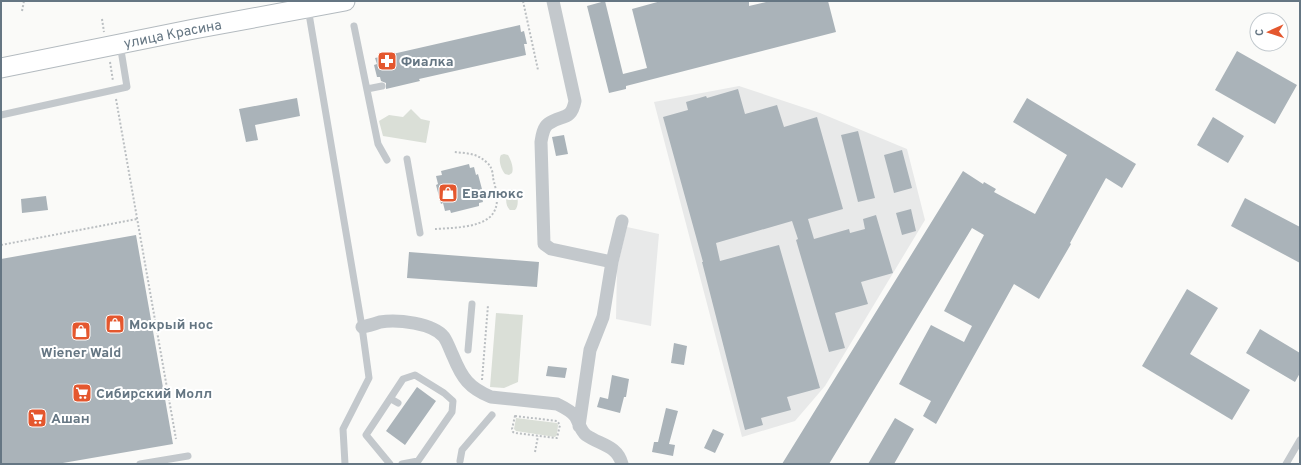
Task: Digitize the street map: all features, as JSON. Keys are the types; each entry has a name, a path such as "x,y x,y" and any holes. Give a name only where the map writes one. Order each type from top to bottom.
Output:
{"street":[{"name":"улица Красина","path":"1,68 345,1"},
{"path":"553,1 575,101 574,109 570,115 548,124 543,132 541,142 544,244 551,249 612,262"},
{"path":"579,426 590,350 603,317 612,262 622,221"},
{"path":"362,327 382,322 399,322 418,324 438,331 444,337 459,371 465,380 482,393 500,399 557,404 566,408 575,416 579,426 586,435 608,446 616,452 621,458 622,464"}],"lane":[{"path":"308,8 362,327 369,378 343,429 345,464"},
{"path":"354,26 378,144 387,160"},
{"path":"1,115 127,87 113,46"},
{"path":"367,89 382,86"},
{"path":"408,159 420,233"},
{"path":"468,350 472,304"},
{"path":"390,464 366,435 403,379 415,375 444,393 453,401 452,412 418,460 402,464"},
{"path":"391,399 398,403"},
{"path":"460,461 462,450 492,415"},
{"path":"1286,464 1300,440"},
{"path":"140,464 188,456"}],"path":[{"path":"22,11 24,1"},
{"path":"523,1 538,70"},
{"path":"102,19 113,46 115,90 176,439"},
{"path":"435,229 474,224 491,216 497,207 498,197 491,167 482,158 472,154 454,152"},
{"path":"1,245 137,219"},
{"path":"483,376 488,305"},
{"path":"515,416 557,421 560,423 559,436 557,438 538,436 513,432 512,429 515,416"},
{"path":"535,452 538,436"}],"shaded area":[{"path":"739,86 820,113 907,149 925,220 825,386 795,421 742,437 654,102"},
{"path":"411,109 421,119 430,121 426,143 383,136 379,121 389,115 403,117"},
{"path":"504,154 508,155 512,164 513,171 509,175 505,174 500,164 500,157"},
{"path":"512,189 516,192 518,199 518,204 515,210 510,210 506,203 508,192"},
{"path":"627,227 659,234 651,326 616,319 617,268"},
{"path":"496,313 523,315 518,382 504,388 490,387"},
{"path":"516,418 557,423 557,435 555,437 516,431 514,429"}],"building":[{"path":"605,1 623,74 647,68 632,9 661,1 749,1 749,6 770,1 828,1 836,32 626,86 626,89 609,93 587,6"},
{"path":"520,25 521,32 524,31 527,44 524,44 526,55 419,79 420,81 386,89 386,83 381,81 380,77 377,77 374,65 377,64 375,58"},
{"path":"1237,51 1297,85 1275,124 1215,90"},
{"path":"738,89 745,114 777,105 784,127 817,117 843,209 808,219 814,239 849,229 850,233 865,229 863,219 876,215 893,273 861,282 868,304 835,313 845,348 829,352 796,240 798,239 792,221 716,243 720,261 779,245 820,388 787,397 791,410 761,418 763,425 745,430 703,262 663,117 688,110 686,102 706,96 707,98"},
{"path":"297,98 300,116 255,125 258,140 246,142 239,109"},
{"path":"1027,98 1136,164 1122,188 1106,178 1070,243 1071,244 1039,299 1014,284 936,424 923,416 931,401 899,384 931,325 964,342 972,326 944,311 984,235 972,228 829,464 782,464 963,171 983,184 984,182 996,189 994,192 1035,214 1067,155 1013,122"},
{"path":"1213,117 1244,136 1228,163 1197,145"},
{"path":"858,131 875,198 858,202 841,135"},
{"path":"564,135 568,154 556,156 552,137"},
{"path":"902,150 912,188 894,193 884,155"},
{"path":"469,164 470,168 474,167 476,175 478,174 483,193 481,194 483,202 479,203 479,206 451,213 450,210 445,211 443,203 441,204 436,185 438,184 436,176 442,175 441,171"},
{"path":"46,196 48,210 22,213 21,199"},
{"path":"1245,198 1300,227 1300,263 1231,226"},
{"path":"911,209 916,231 902,235 896,213"},
{"name":"Сибирский Молл","path":"136,235 173,444 57,464 1,464 1,259"},
{"path":"409,252 539,262 537,287 407,278"},
{"path":"1187,289 1218,308 1190,354 1250,390 1232,420 1142,366"},
{"path":"1260,329 1300,353 1300,373 1295,382 1246,353"},
{"path":"674,343 687,346 684,365 671,363"},
{"path":"548,366 567,368 565,378 546,376"},
{"path":"612,375 629,379 626,397 624,397 620,413 597,407 600,397 608,399"},
{"path":"417,387 436,401 405,445 386,431"},
{"path":"666,408 678,411 669,444 675,445 673,456 652,452 654,442 658,442"},
{"path":"895,418 914,429 894,464 868,464"},
{"path":"713,429 724,434 715,453 704,448"}],"place":[{"name":"Фиалка","path":"387,61"},
{"name":"Евалюкс","path":"448,193"},
{"name":"Мокрый нос","path":"115,324"},
{"name":"Wiener Wald","path":"81,331"},
{"name":"Сибирский Молл","path":"82,393"},
{"name":"Ашан","path":"37,418"}]}
